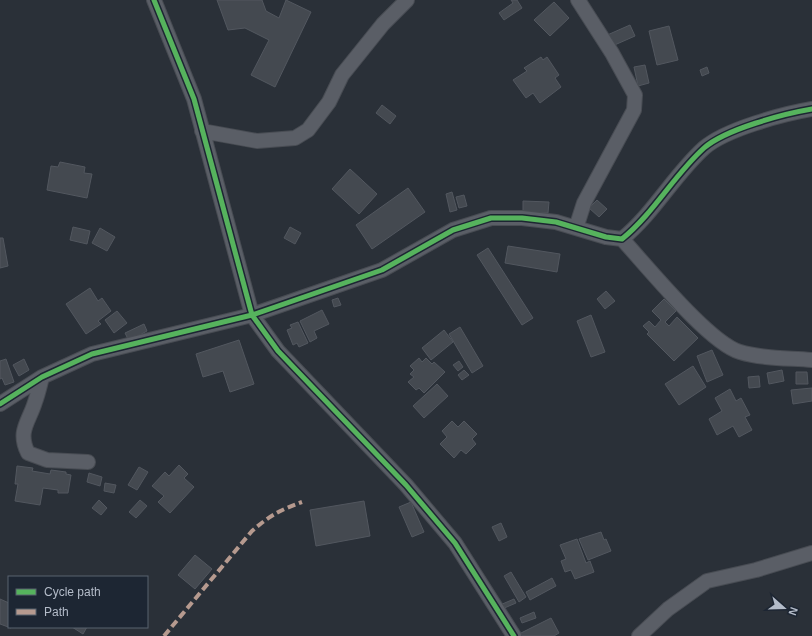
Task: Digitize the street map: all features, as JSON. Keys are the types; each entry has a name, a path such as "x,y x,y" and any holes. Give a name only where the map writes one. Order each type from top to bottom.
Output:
{"street":[{"path":"154,0 194,99 252,315 278,351 406,484 455,543 514,636"},
{"path":"202,131 257,141 294,138 308,130 329,102 342,75 384,24 407,0"},
{"path":"576,228 587,197 634,110 635,95 612,53 578,0"},
{"path":"622,239 638,226 659,198 705,147 733,132 785,113 812,109"},
{"path":"0,404 42,377 92,354 252,315 382,270 453,230 491,218 522,218 556,222 606,237 622,239 710,334 738,352 760,356 812,360"},
{"path":"42,377 35,403 23,433 24,445 28,453 47,460 88,462"},
{"path":"639,636 668,609 707,581 756,570 812,553"}],"building":[{"path":"217,0 262,0 266,11 279,18 286,0 311,12 275,87 251,75 269,40 245,28 228,30"},
{"path":"511,0 517,0 522,8 504,20 499,13 513,3"},
{"path":"554,2 569,18 550,36 534,20"},
{"path":"630,25 635,36 610,47 605,36"},
{"path":"669,26 678,60 657,65 649,31"},
{"path":"541,57 543,60 547,57 559,75 555,78 561,87 540,103 533,93 526,98 513,80 527,71 524,68"},
{"path":"645,65 649,83 638,86 634,67"},
{"path":"707,67 709,73 702,76 700,70"},
{"path":"382,105 396,116 390,124 376,113"},
{"path":"60,162 85,167 84,173 92,174 87,198 47,190 51,166 58,167"},
{"path":"350,169 377,194 359,214 332,189"},
{"path":"408,188 425,212 372,249 356,225"},
{"path":"452,192 457,210 450,212 446,194"},
{"path":"464,195 467,206 459,208 456,197"},
{"path":"597,200 607,209 599,217 589,208"},
{"path":"523,201 549,202 548,213 523,212"},
{"path":"73,227 90,231 87,244 70,240"},
{"path":"290,227 301,233 295,244 284,238"},
{"path":"100,228 115,237 107,251 92,243"},
{"path":"0,238 3,238 8,266 0,268"},
{"path":"508,246 560,254 557,272 505,263"},
{"path":"488,248 533,318 522,325 477,255"},
{"path":"90,288 98,301 102,298 111,311 98,321 101,324 86,334 66,304"},
{"path":"606,291 615,301 605,309 597,299"},
{"path":"338,298 341,305 334,307 332,300"},
{"path":"664,299 676,311 665,322 669,326 677,317 698,338 674,361 647,334 649,332 643,326 649,321 655,327 661,320 652,311"},
{"path":"322,310 329,324 314,331 317,338 310,342 300,321"},
{"path":"117,311 127,323 114,333 105,320"},
{"path":"591,315 605,352 591,357 577,321"},
{"path":"298,322 308,343 299,347 297,343 293,345 287,330 292,328 290,325"},
{"path":"144,324 147,331 129,341 125,333"},
{"path":"460,327 483,366 472,373 449,334"},
{"path":"444,330 453,342 431,360 422,348"},
{"path":"239,340 254,384 230,392 223,371 203,377 196,354"},
{"path":"712,350 723,375 707,382 697,356"},
{"path":"419,358 422,362 426,358 432,364 434,362 445,372 424,393 419,388 416,390 408,382 414,377 410,374 414,370 410,366"},
{"path":"6,359 14,382 5,385 2,378 0,379 0,361"},
{"path":"24,359 29,370 19,376 13,365"},
{"path":"459,361 463,367 458,371 453,365"},
{"path":"693,366 706,387 679,405 665,384"},
{"path":"464,370 469,375 462,380 458,375"},
{"path":"782,370 784,381 769,384 767,373"},
{"path":"796,372 807,372 808,384 796,384"},
{"path":"759,376 760,387 749,388 748,377"},
{"path":"437,384 448,396 424,418 413,406"},
{"path":"812,388 812,401 793,404 791,390"},
{"path":"730,389 736,401 741,398 750,415 745,417 752,430 739,437 733,426 717,435 709,419 722,411 715,398"},
{"path":"452,421 458,427 464,421 477,434 472,439 476,444 466,454 461,450 454,458 440,444 447,437 442,431"},
{"path":"179,465 188,474 184,478 194,487 170,513 158,502 164,496 152,486 165,472 169,476"},
{"path":"17,466 33,468 32,471 50,474 51,470 66,472 66,474 71,475 68,493 58,493 58,490 43,488 40,505 15,501 18,484 15,484"},
{"path":"139,467 148,472 137,490 128,485"},
{"path":"89,473 102,477 100,486 87,482"},
{"path":"105,483 116,485 114,493 104,491"},
{"path":"99,500 107,508 101,515 92,508"},
{"path":"140,500 147,506 136,518 129,512"},
{"path":"364,501 370,536 316,546 310,510"},
{"path":"411,502 424,532 412,537 399,507"},
{"path":"501,523 507,537 499,541 492,527"},
{"path":"601,532 611,551 588,560 579,539"},
{"path":"577,539 586,563 590,561 594,572 575,579 571,570 565,572 561,561 566,559 560,545"},
{"path":"195,555 212,569 195,589 178,575"},
{"path":"511,572 526,597 519,602 504,576"},
{"path":"552,578 556,586 530,600 526,592"},
{"path":"0,599 8,603 8,627 0,624"},
{"path":"514,599 516,603 502,609 500,605"},
{"path":"534,612 536,618 522,623 520,618"},
{"path":"551,618 559,633 554,636 520,636 519,634"},
{"path":"74,628 86,628 83,634"}],"marked path":[{"path":"164,636 252,531 275,514 302,502"}],"cycle path":[{"path":"154,0 194,99 252,315 278,351 406,485 455,543 514,636"},
{"path":"0,404 42,377 92,354 252,315 382,270 453,230 491,218 522,218 556,222 606,237 622,239 644,218 693,159 714,141 755,123 812,109"}]}
